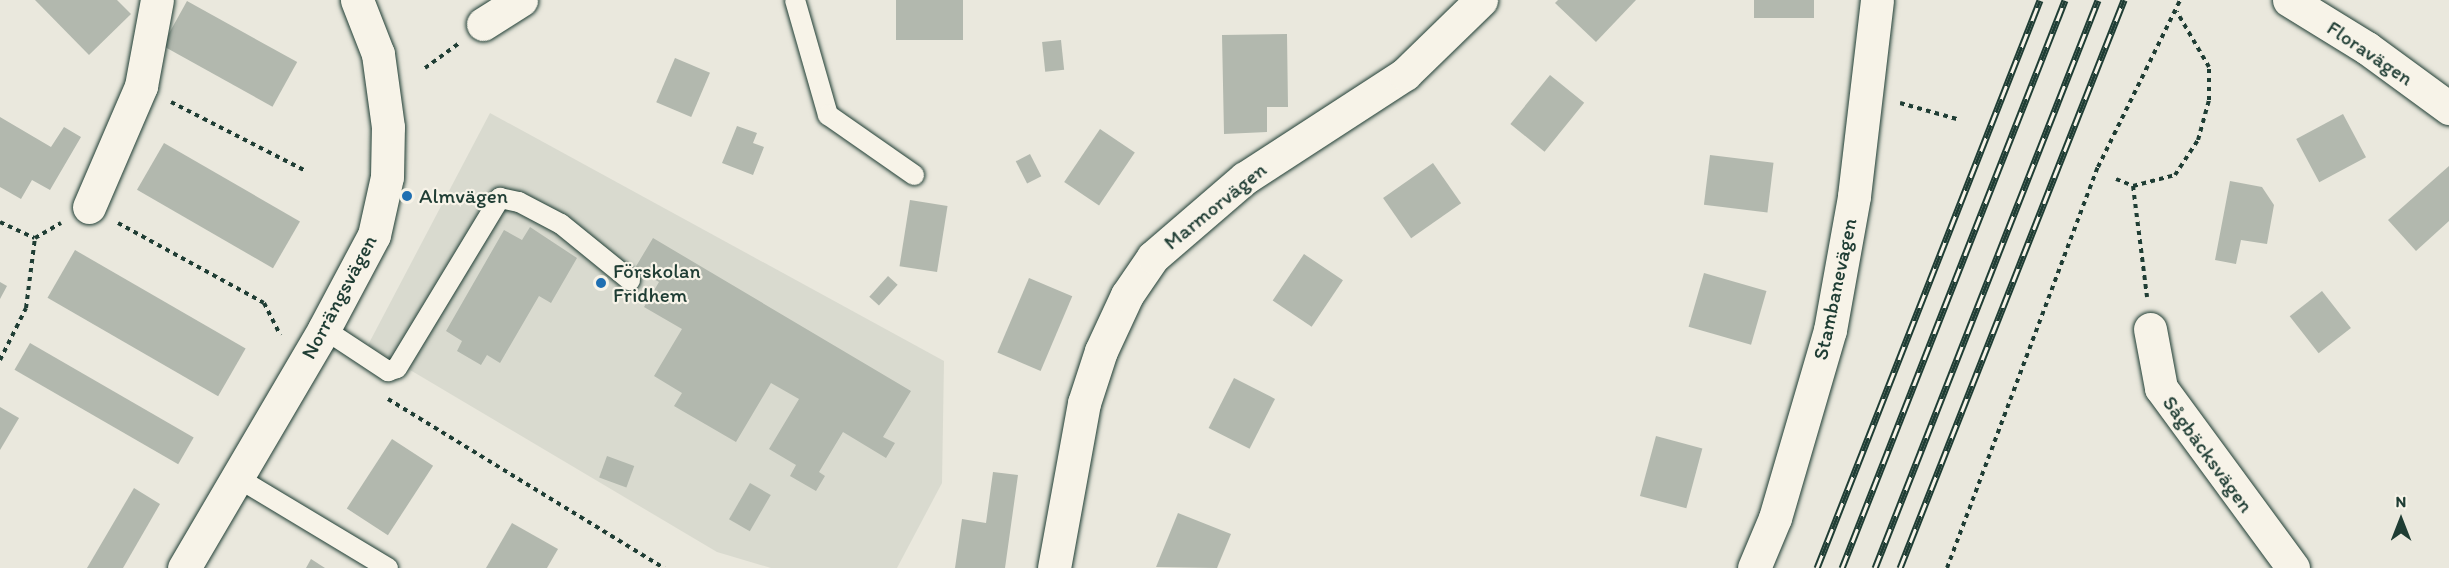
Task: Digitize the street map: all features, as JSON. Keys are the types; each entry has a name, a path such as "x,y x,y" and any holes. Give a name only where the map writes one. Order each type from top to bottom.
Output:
{"street":[{"path":"89,207 141,86 157,0"},
{"name":"Norrängsvägen","path":"184,568 324,329 374,235 387,177 386,92 378,54 357,0"},
{"path":"483,24 521,0"},
{"name":"Marmorvägen","path":"1054,568 1084,403 1101,351 1127,295 1153,257 1245,178 1405,74 1481,0"},
{"name":"Stambanevägen","path":"1754,568 1775,518 1830,330 1854,196 1864,93 1877,0"},
{"name":"Floravägen","path":"2289,0 2367,48 2449,108"},
{"name":"Sågbäcksvägen","path":"2150,329 2161,388 2293,568"}],"lane":[{"path":"795,0 828,115 914,175"},
{"path":"324,329 388,371 397,368 500,198 519,202 561,224 630,280"},
{"path":"238,478 388,568"}],"path":[{"path":"1947,568 2098,167 2177,11 2180,0"},
{"path":"2116,179 2133,186 2175,175 2198,140 2209,100 2209,67 2177,11"},
{"path":"425,68 483,24"},
{"path":"141,86 304,170"},
{"path":"1864,93 1957,119"},
{"path":"2133,186 2150,329"},
{"path":"0,360 26,308 35,238"}],"shaded area":[{"name":"Förskolan Fridhem","path":"490,113 944,361 942,483 897,568 771,568 717,552 368,345"}],"building":[{"path":"35,0 117,0 131,14 89,55"},
{"path":"896,0 963,0 963,40 896,40"},
{"path":"1558,0 1636,0 1596,42 1555,3"},
{"path":"1754,0 1814,0 1814,18 1754,18"},
{"path":"187,1 297,62 272,107 162,46"},
{"path":"1287,34 1288,107 1267,107 1267,132 1224,134 1222,35"},
{"path":"1061,40 1064,70 1045,72 1042,42"},
{"path":"675,58 710,73 691,117 656,102"},
{"path":"1550,75 1584,103 1545,152 1510,124"},
{"path":"2343,114 2366,157 2319,182 2296,139"},
{"path":"0,117 51,147 64,127 81,137 50,190 32,180 21,199 0,187"},
{"path":"737,126 757,133 753,143 764,147 753,175 722,163"},
{"path":"1100,129 1135,152 1099,206 1064,182"},
{"path":"164,143 300,221 273,268 137,190"},
{"path":"1030,154 1041,176 1027,184 1016,161"},
{"path":"1710,155 1774,163 1767,212 1704,205"},
{"path":"1433,163 1461,203 1411,238 1383,198"},
{"path":"2449,166 2449,221 2416,251 2388,220"},
{"path":"2230,181 2262,187 2274,205 2267,244 2241,240 2236,264 2215,260"},
{"path":"910,200 948,206 937,272 900,266"},
{"path":"530,227 577,258 551,303 539,296 500,363 487,355 481,365 457,351 462,341 446,331 504,230 522,240"},
{"path":"653,238 911,391 883,437 895,443 886,458 843,432 819,472 825,476 816,491 790,476 796,465 769,449 799,399 771,383 736,442 674,406 682,393 654,376 682,329 644,307 659,282 635,268"},
{"path":"75,250 246,348 218,396 48,298"},
{"path":"1304,254 1343,280 1312,327 1273,300"},
{"path":"1704,273 1766,291 1751,345 1689,327"},
{"path":"888,276 898,285 879,306 869,297"},
{"path":"1029,278 1072,296 1041,371 997,353"},
{"path":"0,282 7,286 0,299"},
{"path":"2322,291 2351,328 2319,353 2290,316"},
{"path":"30,343 194,438 178,464 14,370"},
{"path":"1234,378 1275,399 1250,449 1209,428"},
{"path":"0,407 19,418 0,450"},
{"path":"1656,436 1702,448 1686,508 1640,496"},
{"path":"392,439 433,466 388,535 347,509"},
{"path":"607,456 634,466 626,488 599,478"},
{"path":"993,472 1018,475 1005,568 955,568 962,519 986,523"},
{"path":"750,483 771,495 750,531 729,519"},
{"path":"134,488 160,504 123,568 87,568"},
{"path":"1178,513 1231,534 1217,568 1156,567"},
{"path":"512,523 558,549 547,568 486,568"},
{"path":"311,559 325,568 306,568"}],"railway":[{"path":"1817,568 2040,0"},
{"path":"1842,568 2065,0"},
{"path":"1875,568 2098,0"},
{"path":"1900,568 2124,0"}],"place":[{"name":"Almvägen","path":"407,196"},
{"name":"Förskolan Fridhem","path":"601,283"}]}
